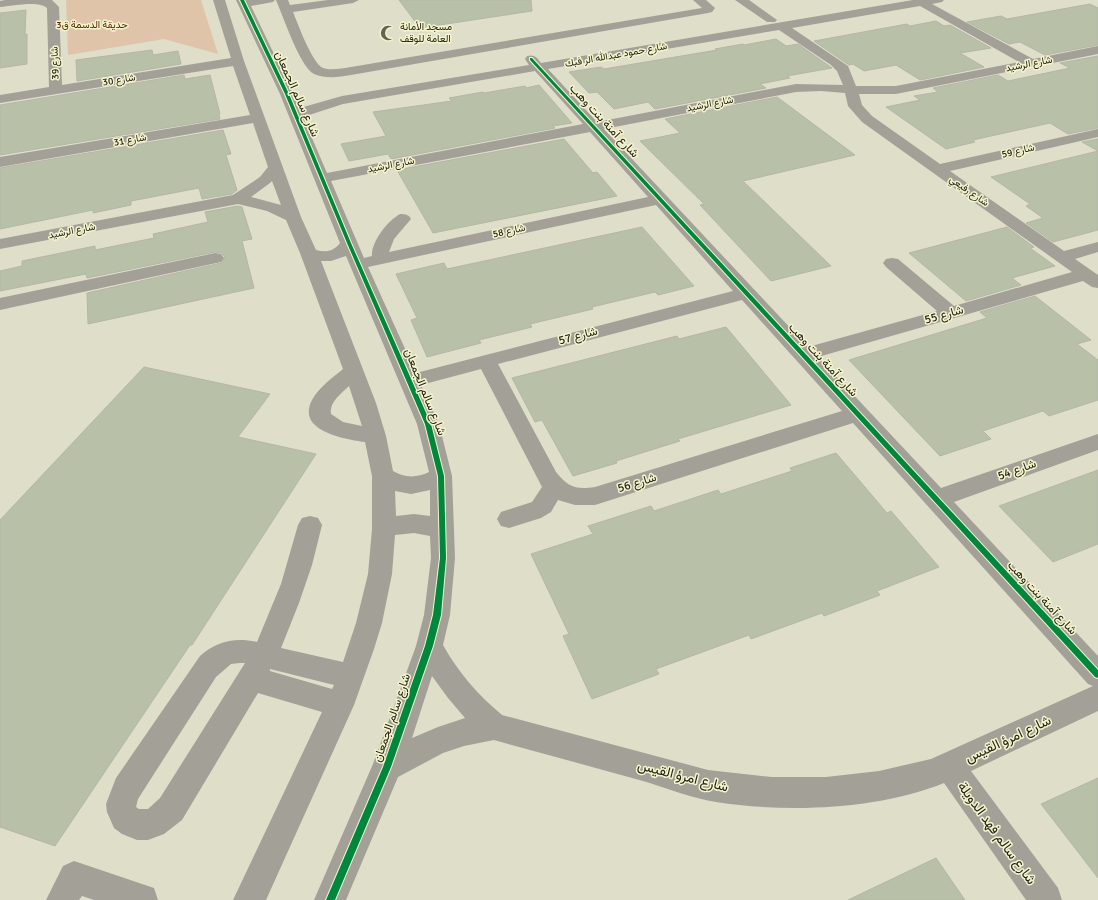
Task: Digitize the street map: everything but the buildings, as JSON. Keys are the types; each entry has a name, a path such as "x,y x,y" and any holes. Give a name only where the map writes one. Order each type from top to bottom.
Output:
{"street":[{"path":"0,4 32,0"},
{"name":"شارع سالم الجمعان","path":"219,0 243,34 295,94 295,115 428,424 441,476 443,558 437,615 429,646 387,767 330,900"},
{"path":"245,1 269,0"},
{"path":"353,0 284,5 310,64 317,71 329,73 351,71 497,46 526,57 708,10 709,8 699,0"},
{"name":"شارع رفيعي","path":"741,0 841,67 846,74 855,106 863,116 1092,279"},
{"name":"شارع حمود عبدالله الر فبك","path":"776,23 889,0"},
{"name":"شارع حمود عبدالله الر فبك","path":"318,94 526,57 776,23 919,1 938,0"},
{"name":"شارع 39","path":"45,1 53,7 56,90"},
{"name":"شارع سالم الجمعان","path":"245,1 243,34 238,61 293,217 309,253 366,402 383,476 384,529 380,574 375,598 363,643 351,676 340,705 248,899"},
{"path":"919,1 1031,63"},
{"name":"شارع آمنة بنت وهب","path":"497,46 526,57 594,126 1098,675"},
{"name":"شارع الرشيد","path":"323,178 803,87 878,91 896,90 1098,50"},
{"name":"شارع حمود عبدالله الر فبك","path":"295,115 315,107 342,100 526,57"},
{"name":"شارع 30","path":"0,99 238,61"},
{"name":"شارع 31","path":"0,162 259,118"},
{"name":"شارع 59","path":"938,169 1098,132"},
{"name":"شارع الرشيد","path":"238,200 265,180 276,167"},
{"name":"شارع 58","path":"359,264 660,198"},
{"name":"شارع الرشيد","path":"0,244 238,200 272,207 293,217"},
{"path":"381,259 381,246 403,219"},
{"path":"309,253 321,257 336,254 342,251 349,243"},
{"path":"1062,257 1098,247"},
{"path":"0,304 215,258"},
{"path":"892,263 951,313"},
{"name":"شارع 55","path":"803,355 951,313 1092,279"},
{"name":"شارع 57","path":"410,381 746,293"},
{"name":"شارع 56","path":"486,360 548,478 556,488 572,497 586,498 595,496 857,414"},
{"path":"354,372 324,400 320,408 321,415 324,422 332,427 375,436"},
{"name":"شارع 54","path":"936,499 1098,442"},
{"path":"383,476 390,481 410,486 422,484 441,476"},
{"path":"509,519 540,508 544,504 550,492 556,488"},
{"path":"384,529 415,523 435,527 443,531"},
{"path":"310,525 299,570 277,626 258,667 171,809 163,817 149,824 135,824 128,821 123,815 123,798 128,789 209,664 227,652 237,650 258,667 340,705"},
{"name":"شارع امرؤ القيس","path":"429,646 440,667 455,688 473,708 494,726"},
{"path":"258,667 351,676"},
{"name":"شارع امرؤ القيس","path":"387,767 413,751 439,739 466,731 494,726 715,786 767,793 806,794 869,788 905,781 949,766 1098,697"},
{"name":"شارع سالم فهد الدويلة","path":"949,766 1046,900"},
{"path":"68,889 142,900"}],"green space":[{"name":"حديقة الدسمة ق3","path":"66,0 201,0 218,54 164,39 68,55"}],"cycle path":[{"path":"242,0 287,94 349,243 428,424 441,476 443,558 437,615 429,646 387,767 330,900"},
{"path":"531,59 1098,675"}],"place":[{"name":"مسجد الأمانة العامة للوقف","path":"388,33"}]}
